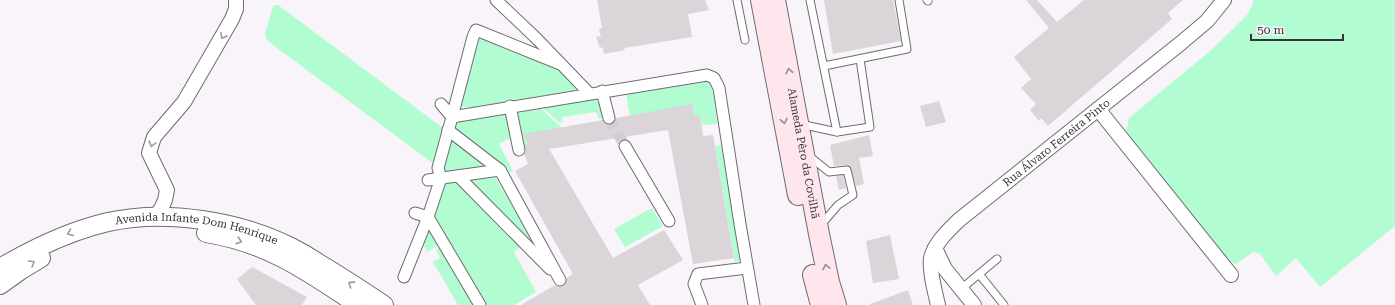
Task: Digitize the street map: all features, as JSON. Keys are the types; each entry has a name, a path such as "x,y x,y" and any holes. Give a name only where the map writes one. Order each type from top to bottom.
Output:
{"main road":[{"name":"Alameda Pêro da Covilhã","path":"761,0 805,236 821,305"},
{"name":"Alameda Pêro da Covilhã","path":"775,0 818,228 829,282 836,305"}],"street":[{"path":"154,218 161,209 167,190 149,153 154,137 184,102 232,19 236,9 236,0"},
{"path":"496,0 589,93"},
{"name":"Rua Álvaro Ferreira Pinto","path":"938,305 931,270 931,258 935,248 943,236 959,220 1207,21 1224,0"},
{"path":"404,277 428,217 441,178 438,168 476,30 560,64"},
{"path":"452,117 510,106 707,75 714,78 719,88 754,305"},
{"path":"602,91 609,118"},
{"path":"441,104 452,117"},
{"path":"510,106 519,150"},
{"path":"1098,109 1231,275"},
{"path":"448,130 500,170 560,280 458,176"},
{"path":"625,146 669,221"},
{"path":"428,180 500,170"},
{"path":"415,213 428,217 480,305"},
{"name":"Avenida Infante Dom Henrique","path":"0,268 29,251 77,231 109,222 154,218 176,218 236,226 268,236 293,247 384,305"},
{"name":"Avenida Infante Dom Henrique","path":"0,285 41,258 84,241 128,231 174,229 221,235 266,250 308,272 358,305"},
{"path":"935,248 945,269 974,305"},
{"path":"702,305 694,284 698,274 747,268"}],"lane":[{"path":"737,0 744,40"},
{"path":"810,0 837,132"},
{"path":"824,66 907,49 899,0"},
{"path":"799,124 837,132 870,127 860,59"},
{"path":"804,153 829,172 847,170 853,195 838,205 818,228"},
{"path":"961,289 997,260"},
{"path":"979,274 1004,305"}],"green space":[{"path":"1254,0 1395,0 1395,226 1320,287 1296,258 1276,276 1260,254 1253,252 1236,264 1228,261 1126,135 1129,118 1209,52 1248,14"},
{"path":"276,5 443,128 434,164 267,40 265,34 273,6"},
{"path":"477,36 558,67 577,88 574,91 475,107 463,107 459,104"},
{"path":"706,80 712,89 716,124 702,125 700,115 694,116 693,105 630,116 626,94"},
{"path":"599,97 604,118 599,119 596,112 562,117 563,121 560,123 542,107"},
{"path":"539,107 562,128 528,145 522,146 516,110"},
{"path":"506,113 514,136 499,144 513,171 508,173 506,169 452,128 456,122"},
{"path":"449,132 493,166 447,172 444,170 441,166"},
{"path":"721,145 741,258 741,260 735,262 715,146"},
{"path":"494,176 496,178 539,251 467,179"},
{"path":"457,180 522,246 514,252 536,292 514,305 482,305 432,219 444,184"},
{"path":"652,208 663,226 625,247 614,229"},
{"path":"429,226 443,242 427,252 424,246"},
{"path":"445,245 453,270 462,285 479,305 458,305 433,262 440,258 436,250"}],"building":[{"path":"597,0 705,0 709,10 688,14 692,37 624,48 625,50 604,54 603,47 600,48 596,37 601,36 599,29 602,28"},
{"path":"824,0 893,0 901,41 833,54"},
{"path":"1026,0 1037,0 1057,22 1084,0 1183,0 1168,13 1172,19 1048,126 1041,118 1039,121 1030,110 1036,104 1021,88 1031,79 1014,57 1049,28"},
{"path":"939,101 946,122 926,127 920,106"},
{"path":"693,104 694,116 700,115 703,136 713,135 734,258 693,264 668,130 549,149 613,258 664,230 683,260 638,285 650,305 521,305 555,285 559,287 564,286 567,278 573,274 515,171 528,164 524,154 526,152 525,145 528,145 524,134 603,120 607,125 610,125 614,123 616,118"},
{"path":"869,135 873,156 859,158 864,184 856,186 850,166 834,166 830,145"},
{"path":"843,175 846,188 839,190 836,176"},
{"path":"890,235 899,279 873,283 866,241"},
{"path":"252,267 307,297 302,305 256,305 237,279"},
{"path":"908,290 913,305 870,305 870,304"}],"tunnel":[{"path":"609,118 625,146"}]}
